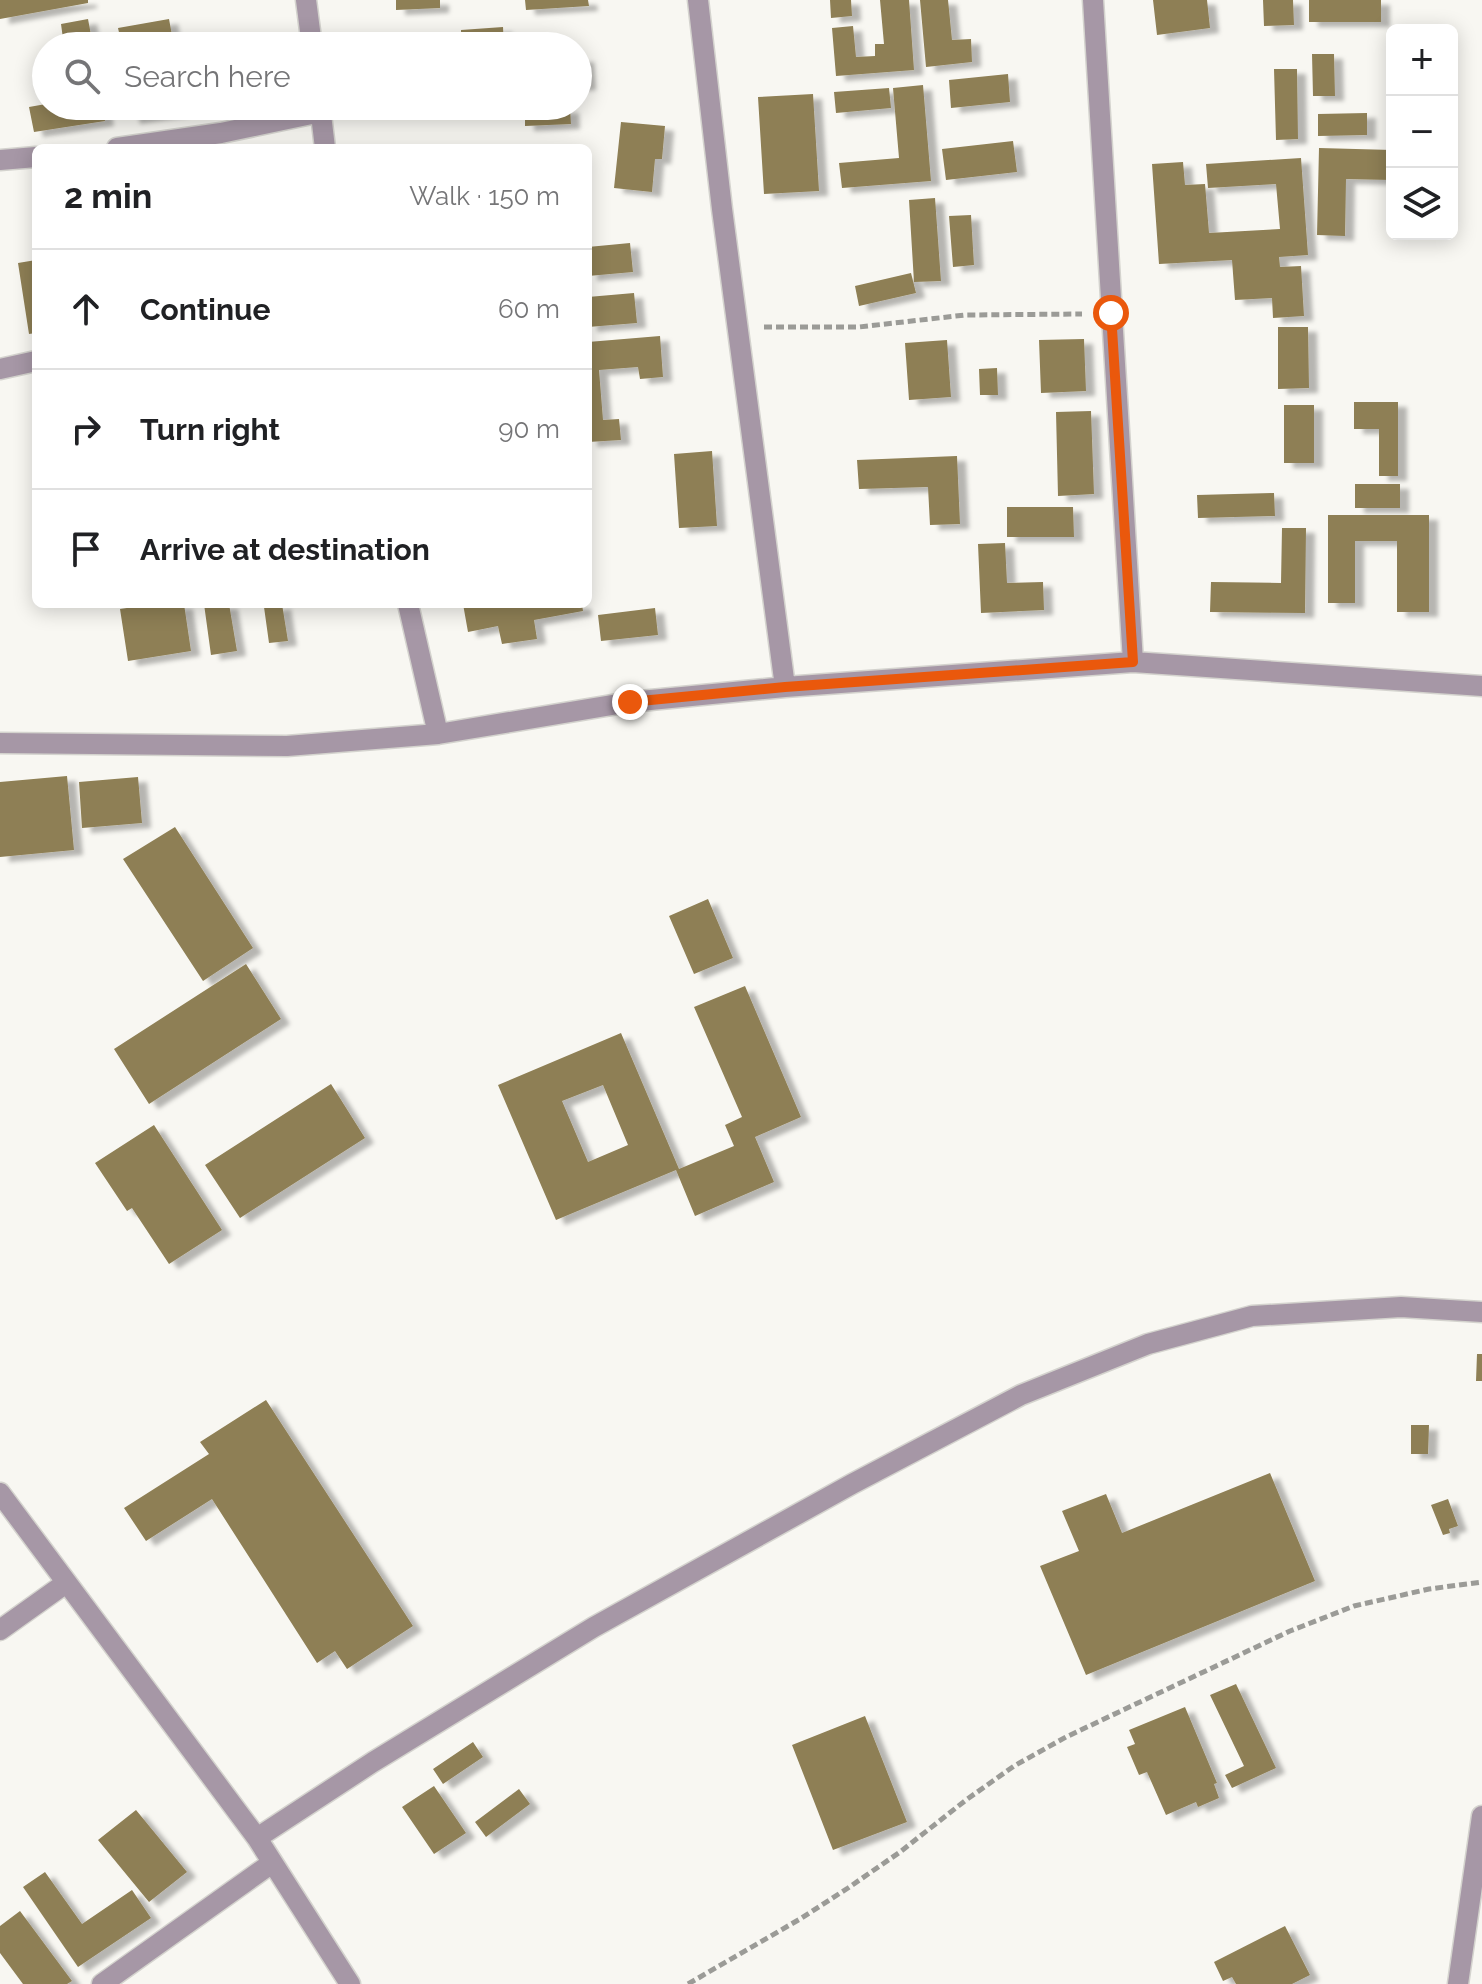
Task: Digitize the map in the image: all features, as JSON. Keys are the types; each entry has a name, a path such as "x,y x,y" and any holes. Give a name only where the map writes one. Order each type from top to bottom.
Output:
{"street":[{"path":"306,0 310,32"},
{"path":"698,0 785,687"},
{"path":"1093,0 1133,662"},
{"path":"145,144 221,133 275,120"},
{"path":"321,120 324,144"},
{"path":"0,160 32,157"},
{"path":"0,369 32,362"},
{"path":"409,608 438,734"},
{"path":"0,743 287,746 438,734 630,702 785,687 1133,662 1482,686"},
{"path":"257,1838 373,1762 594,1627 852,1484 1021,1395 1148,1344 1252,1316 1401,1307 1482,1312"},
{"path":"0,1493 257,1838 350,1984"},
{"path":"0,1630 66,1583"},
{"path":"1458,1984 1482,1816"},
{"path":"102,1984 272,1863"}],"path":[{"path":"738,327 859,327 965,315 1111,313"},
{"path":"688,1984 848,1888 1002,1775 1066,1737 1290,1631 1354,1606 1429,1589 1482,1582"}],"building":[{"path":"0,0 88,0 88,3 0,19"},
{"path":"396,0 440,0 440,8 396,10"},
{"path":"525,0 588,0 589,6 526,10"},
{"path":"830,0 851,0 852,16 831,18"},
{"path":"880,0 909,0 914,70 836,76 832,28 853,26 856,57 875,56 875,44 884,44"},
{"path":"920,0 948,0 952,40 971,39 972,62 926,67"},
{"path":"1153,0 1207,0 1210,28 1157,35"},
{"path":"1263,0 1293,0 1294,25 1264,26"},
{"path":"1309,0 1381,0 1381,22 1309,22"},
{"path":"88,19 90,32 62,32 61,24"},
{"path":"169,19 171,32 119,32 118,28"},
{"path":"503,27 503,32 461,32"},
{"path":"1312,54 1334,54 1335,96 1313,96"},
{"path":"1274,69 1297,69 1298,139 1276,140"},
{"path":"1008,74 1010,102 951,108 949,80"},
{"path":"923,85 931,181 842,188 839,163 899,158 893,88"},
{"path":"889,88 891,108 836,113 834,92"},
{"path":"813,94 819,191 764,194 758,97"},
{"path":"32,106 32,120 105,121 34,132 29,107"},
{"path":"1367,113 1367,135 1318,136 1318,114"},
{"path":"525,120 571,120 571,124 525,126"},
{"path":"621,122 665,126 662,159 655,159 652,192 614,188"},
{"path":"1013,141 1017,172 946,180 942,149"},
{"path":"1319,148 1386,150 1386,180 1346,179 1345,236 1317,235"},
{"path":"1301,158 1308,255 1279,257 1280,267 1301,266 1304,316 1273,318 1272,298 1235,300 1232,260 1159,264 1152,164 1183,162 1185,185 1205,184 1209,233 1280,229 1276,184 1208,188 1206,164"},
{"path":"935,198 941,281 914,282 909,200"},
{"path":"971,215 974,265 953,267 949,216"},
{"path":"630,243 633,272 592,276 592,247"},
{"path":"32,261 32,334 29,334 18,263"},
{"path":"911,273 916,293 859,306 855,286"},
{"path":"634,293 637,323 592,327 592,297"},
{"path":"1278,327 1308,327 1309,388 1278,389"},
{"path":"660,336 663,377 640,379 638,367 599,370 603,420 619,419 621,440 592,442 592,342"},
{"path":"1084,339 1086,391 1041,393 1039,340"},
{"path":"947,340 951,397 909,400 905,343"},
{"path":"997,368 998,395 980,395 979,369"},
{"path":"1354,402 1398,402 1398,476 1379,476 1379,429 1354,429"},
{"path":"1284,405 1314,405 1314,463 1284,463"},
{"path":"1091,411 1094,494 1058,496 1056,412"},
{"path":"712,451 717,526 679,528 674,454"},
{"path":"957,456 960,524 930,525 928,487 859,489 857,460"},
{"path":"1355,484 1400,484 1400,508 1355,508"},
{"path":"1274,493 1275,516 1198,518 1197,495"},
{"path":"1007,507 1073,507 1074,537 1007,537"},
{"path":"1328,515 1429,515 1429,612 1397,612 1397,541 1355,541 1355,603 1328,603"},
{"path":"1282,528 1306,528 1305,613 1210,612 1211,582 1281,583"},
{"path":"1005,543 1007,583 1043,582 1044,610 981,613 978,544"},
{"path":"185,608 191,651 128,661 120,609"},
{"path":"205,608 230,608 237,651 211,655"},
{"path":"264,608 283,608 288,641 269,643"},
{"path":"464,608 583,608 583,611 534,620 537,639 502,644 498,626 468,632"},
{"path":"655,608 658,635 601,641 598,615"},
{"path":"67,776 74,850 0,857 0,782"},
{"path":"138,777 142,823 82,828 79,782"},
{"path":"175,827 253,948 203,981 123,859"},
{"path":"708,899 733,958 694,974 669,916"},
{"path":"246,964 281,1019 149,1104 114,1049"},
{"path":"745,986 801,1117 755,1137 774,1182 695,1216 676,1170 556,1220 498,1085 621,1033 679,1169 734,1146 725,1125 742,1117 694,1007","holes":["603,1085 628,1145 588,1162 562,1101"]},
{"path":"331,1084 365,1138 240,1218 205,1165"},
{"path":"154,1125 222,1230 169,1264 132,1208 127,1211 95,1163"},
{"path":"1477,1354 1482,1354 1482,1381 1476,1381"},
{"path":"266,1400 413,1626 347,1669 335,1651 317,1663 212,1499 146,1541 124,1508 209,1454 200,1442"},
{"path":"1411,1425 1429,1425 1428,1454 1411,1454"},
{"path":"1270,1473 1315,1581 1086,1675 1040,1566 1079,1551 1062,1511 1106,1494 1122,1533"},
{"path":"1448,1499 1458,1526 1443,1535 1431,1505"},
{"path":"1236,1684 1276,1768 1232,1788 1225,1775 1244,1766 1210,1695"},
{"path":"1185,1707 1217,1783 1214,1784 1219,1798 1198,1807 1196,1802 1166,1815 1147,1772 1139,1775 1127,1747 1135,1744 1129,1730"},
{"path":"865,1716 907,1822 833,1850 792,1745"},
{"path":"473,1742 483,1757 443,1784 433,1769"},
{"path":"434,1786 466,1833 434,1854 402,1807"},
{"path":"519,1789 530,1804 486,1837 475,1822"},
{"path":"136,1810 187,1872 149,1902 98,1840"},
{"path":"45,1872 82,1924 132,1890 151,1918 78,1967 23,1887"},
{"path":"20,1911 72,1981 67,1984 23,1984 0,1953 0,1926"},
{"path":"1285,1926 1310,1975 1292,1984 1236,1984 1232,1977 1223,1981 1214,1962"}],"route":[{"path":"630,702 785,687 1133,662 1111,313"}]}
